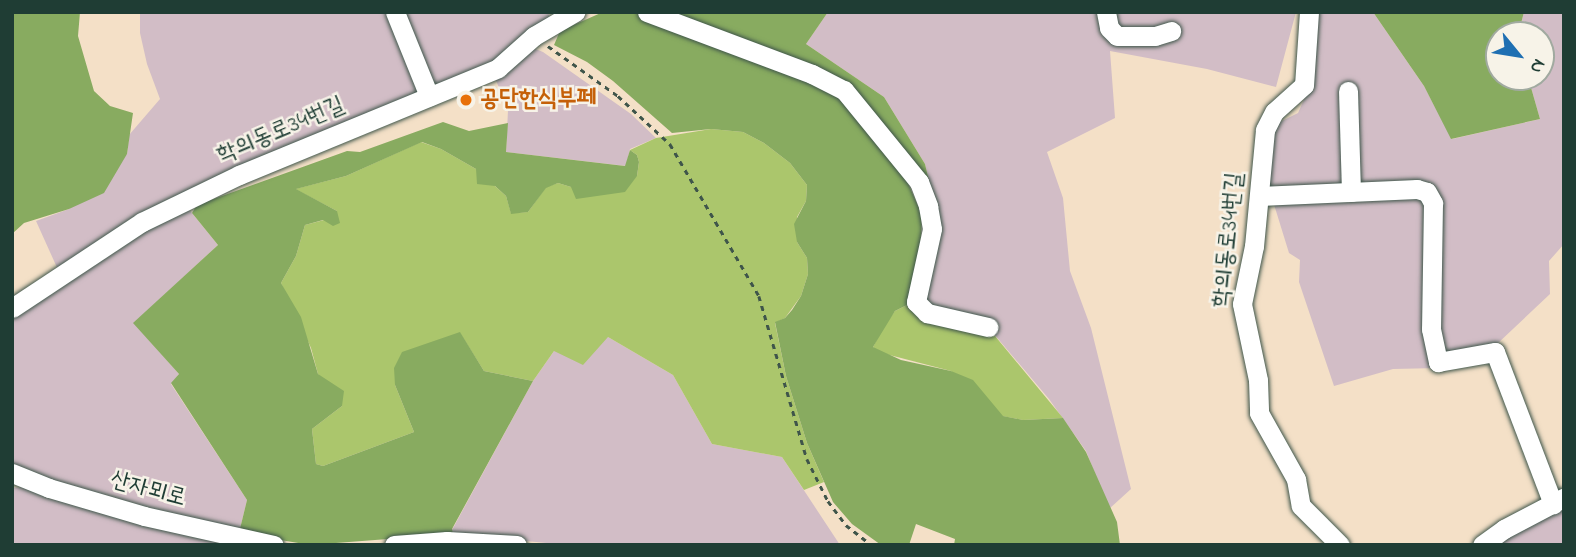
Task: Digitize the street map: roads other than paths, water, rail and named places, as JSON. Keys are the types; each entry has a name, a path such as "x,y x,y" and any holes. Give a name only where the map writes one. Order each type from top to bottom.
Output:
{"street":[{"path":"395,12 429,96"},
{"name":"학의동로34번길","path":"12,308 142,222 239,175 498,68 534,36 575,12"},
{"path":"647,12 811,74 844,90 919,182 928,206 932,229 916,302 927,313 988,327"},
{"path":"1106,12 1109,28 1117,36 1155,36 1171,31"},
{"name":"학의동로34번길","path":"1309,12 1304,85 1274,112 1265,130 1254,246 1242,304 1258,380 1259,413 1296,479 1301,506 1340,545"},
{"path":"1348,91 1351,192"},
{"path":"1259,196 1417,189 1427,192 1433,203 1431,328 1438,362 1494,352 1558,501 1504,529 1482,545"},
{"name":"산자뫼로","path":"12,473 49,488 144,516 274,545"},
{"path":"394,545 447,541 517,545"}],"place":[{"name":"공단한식부페","path":"466,100"}]}
